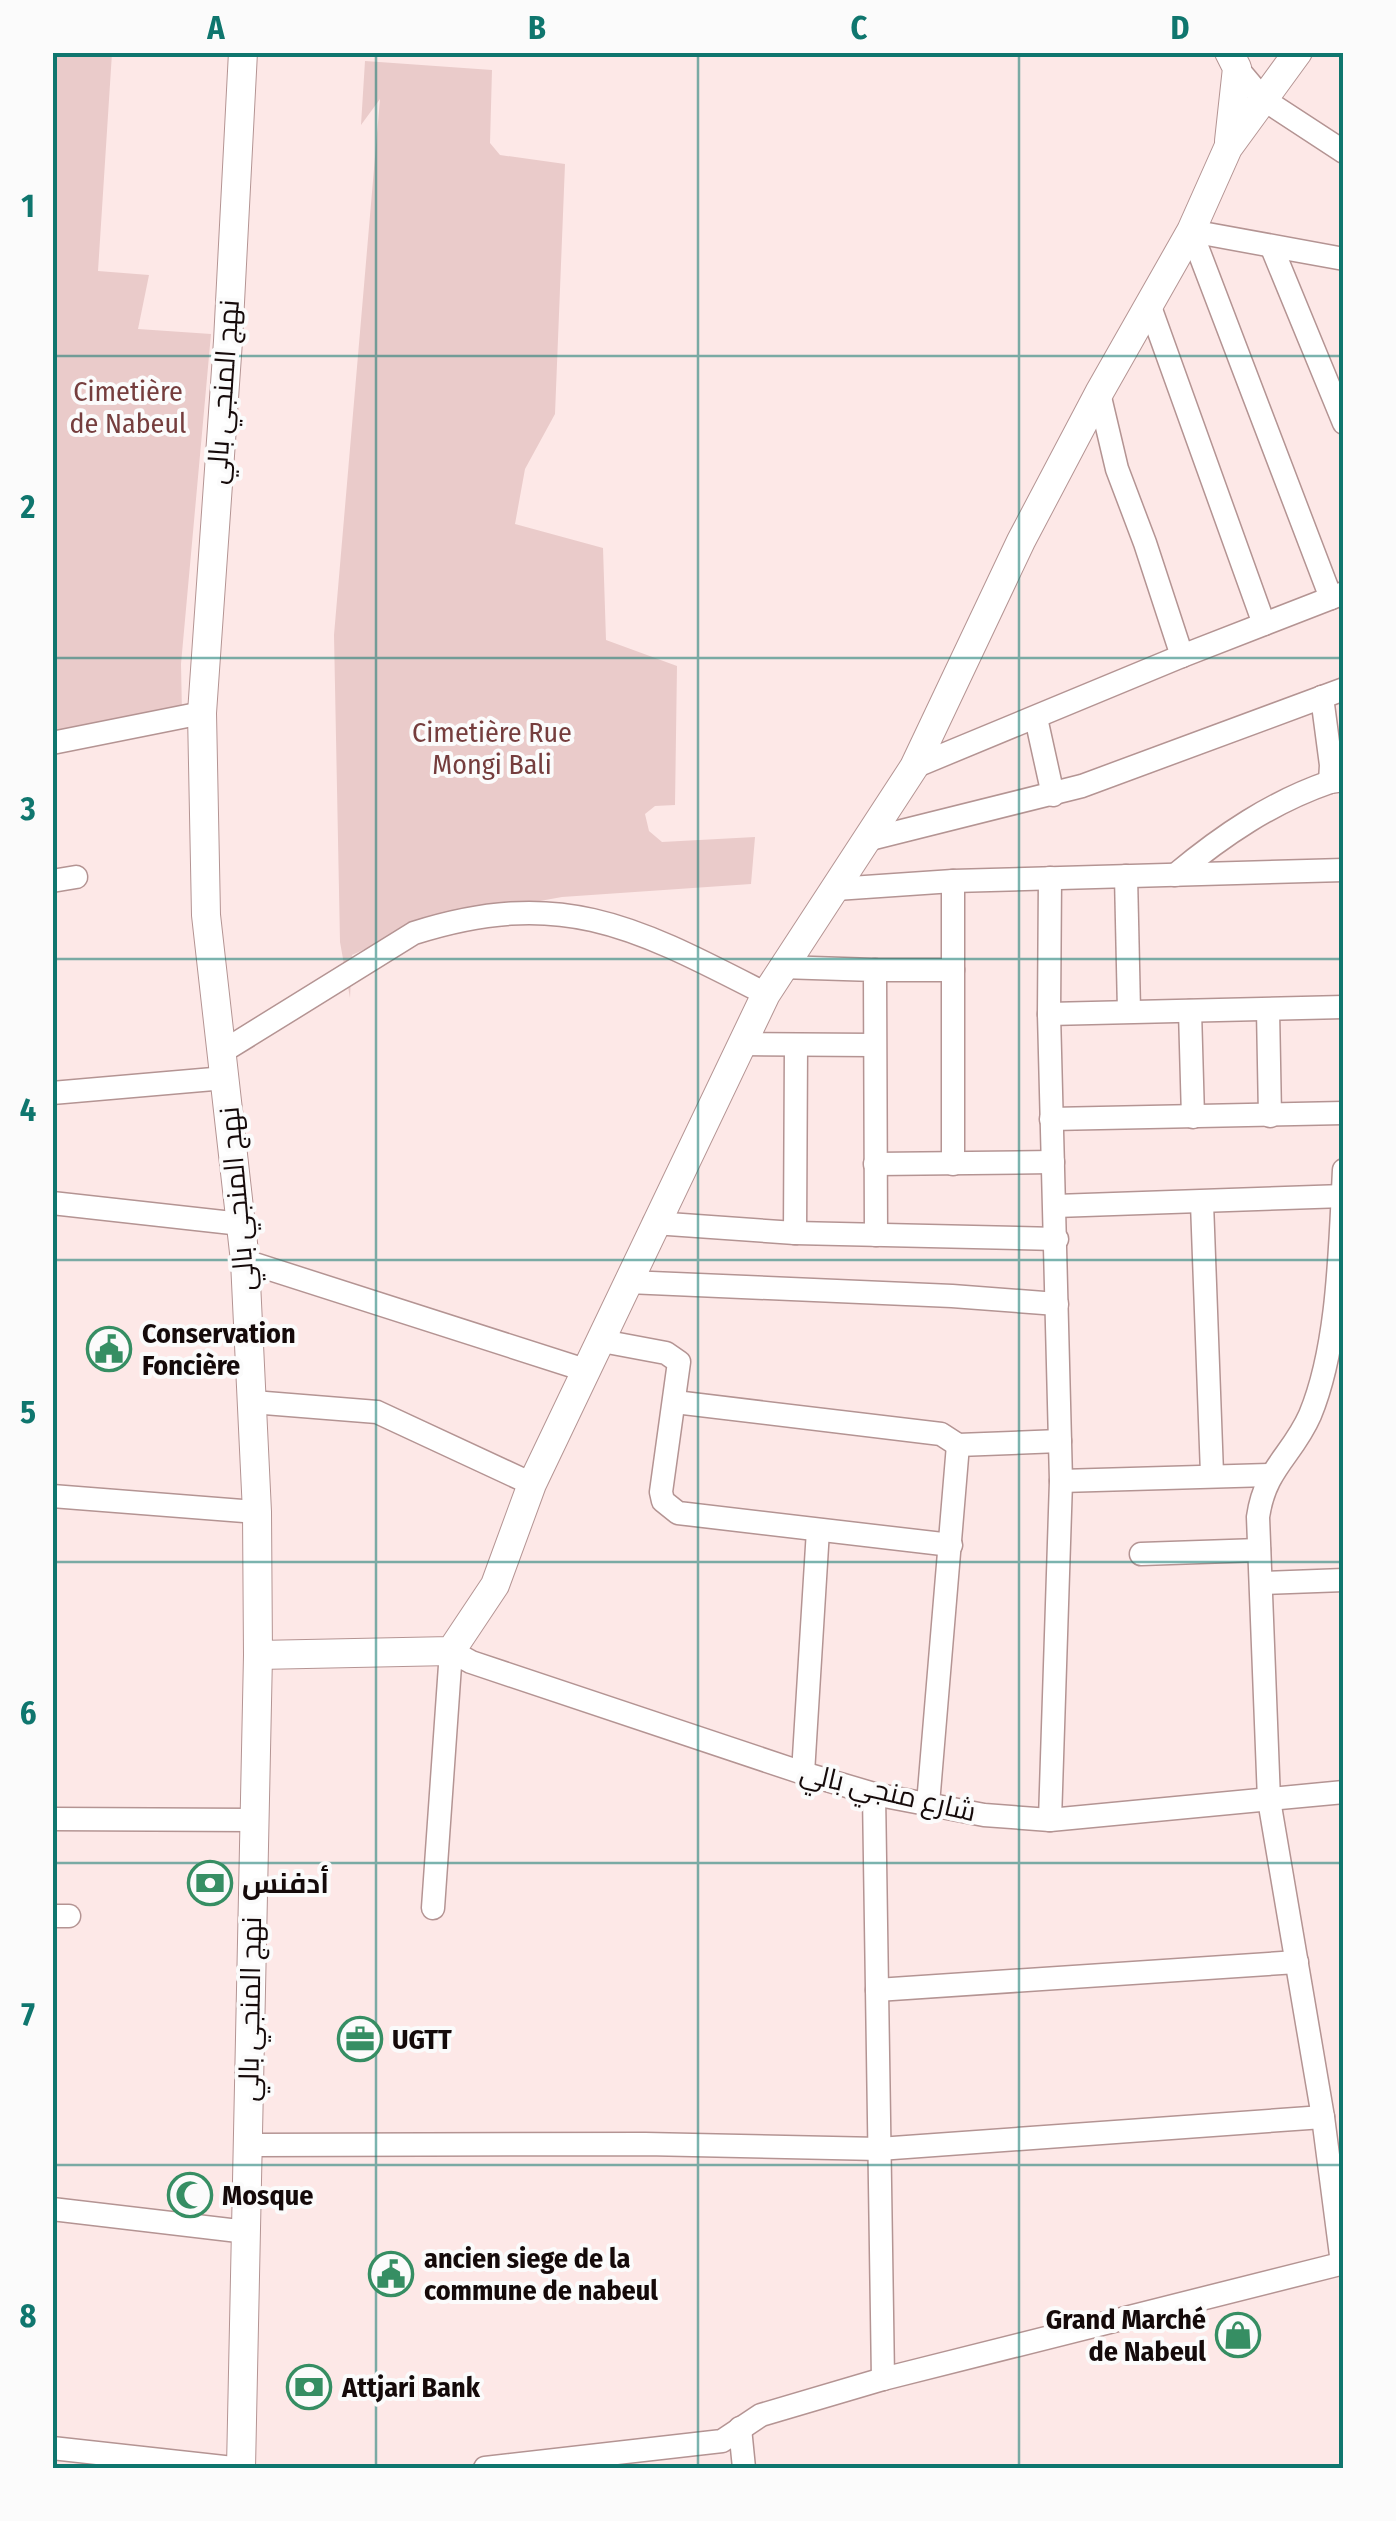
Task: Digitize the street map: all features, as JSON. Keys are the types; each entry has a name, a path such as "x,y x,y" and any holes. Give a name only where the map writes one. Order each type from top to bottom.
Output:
{"street":[{"name":"نهج المنجي بالي","path":"241,2468 258,1655 256,1512 242,1224 206,915 202,713 243,52"},
{"path":"433,1908 451,1651 495,1585 532,1484 766,994 914,767 1021,540 1148,304 1192,232 1228,148 1298,52"},
{"path":"1234,60 1263,98 1344,152"},
{"path":"1228,148 1234,60"},
{"path":"1192,232 1344,258"},
{"path":"914,767 1337,596 1192,232"},
{"path":"1272,248 1344,422"},
{"path":"1148,304 1264,624"},
{"path":"1099,393 1117,469 1182,656"},
{"path":"870,839 1053,795 1333,693 1331,764 1337,781 1303,792 1232,830 1176,874"},
{"path":"52,743 202,713"},
{"path":"1036,718 1053,795"},
{"path":"836,888 1344,870"},
{"path":"1126,876 1129,1010"},
{"path":"52,880 76,877"},
{"path":"1050,878 1048,1014 1061,1480 1050,1820"},
{"path":"953,881 953,1164"},
{"path":"52,1093 224,1064 414,933 442,924 514,912 566,913 622,926 682,951 766,994"},
{"path":"781,967 953,970"},
{"path":"874,970 876,1235"},
{"path":"1048,1014 1344,1007"},
{"path":"1268,1010 1270,1116"},
{"path":"1190,1011 1193,1117"},
{"path":"742,1044 872,1045"},
{"path":"795,1232 796,1045"},
{"path":"1051,1119 1344,1113"},
{"path":"876,1164 1053,1162"},
{"path":"485,2468 722,2440 761,2415 883,2379 1343,2263 1323,2117 1269,1800 1259,1550 1261,1496 1269,1475 1309,1417 1340,1296 1344,1170"},
{"path":"1056,1206 1343,1196"},
{"path":"52,1203 242,1224"},
{"path":"1202,1203 1212,1474"},
{"path":"654,1224 1056,1239"},
{"path":"244,1261 588,1370"},
{"path":"628,1282 1057,1304"},
{"path":"602,1342 675,1356 680,1368 661,1492 669,1508 678,1513 951,1544"},
{"path":"1319,1386 1344,1392"},
{"path":"252,1402 377,1412 532,1484"},
{"path":"675,1402 942,1434 958,1445 1060,1440"},
{"path":"928,1804 958,1445"},
{"path":"1061,1480 1269,1475"},
{"path":"52,1496 256,1512"},
{"path":"803,1773 818,1530"},
{"path":"1142,1554 1259,1550"},
{"path":"1262,1583 1344,1580"},
{"path":"258,1655 451,1651"},
{"name":"شارع منجي بالي","path":"451,1651 471,1662 803,1773 874,1794 984,1815 1050,1820 1344,1792"},
{"path":"874,1794 883,2379"},
{"path":"52,1819 253,1820"},
{"path":"877,1990 1298,1962"},
{"path":"248,2145 645,2144 879,2149 1323,2117"},
{"path":"52,2208 247,2232"},
{"path":"740,2428 744,2468"},
{"path":"52,2448 158,2465 232,2468"}],"green space":[{"name":"Cimetière de Nabeul","path":"53,53 112,53 98,271 149,275 138,329 211,334 181,664 182,714 53,738"},
{"name":"Cimetière Rue Mongi Bali","path":"365,61 492,70 490,143 500,155 565,164 555,414 525,469 515,524 603,548 606,640 677,666 675,805 655,806 645,814 649,831 662,842 755,837 751,884 562,897 424,922 352,955 350,998 340,942 334,635 380,99 361,125"}],"place":[{"name":"Conservation Foncière","path":"109,1349"},
{"name":"أدفنس","path":"210,1883"},
{"name":"UGTT","path":"360,2039"},
{"name":"Mosque","path":"190,2195"},
{"name":"ancien siege de la commune de nabeul","path":"391,2274"},
{"name":"Grand Marché de Nabeul","path":"1238,2335"},
{"name":"Attjari Bank","path":"309,2387"}]}
